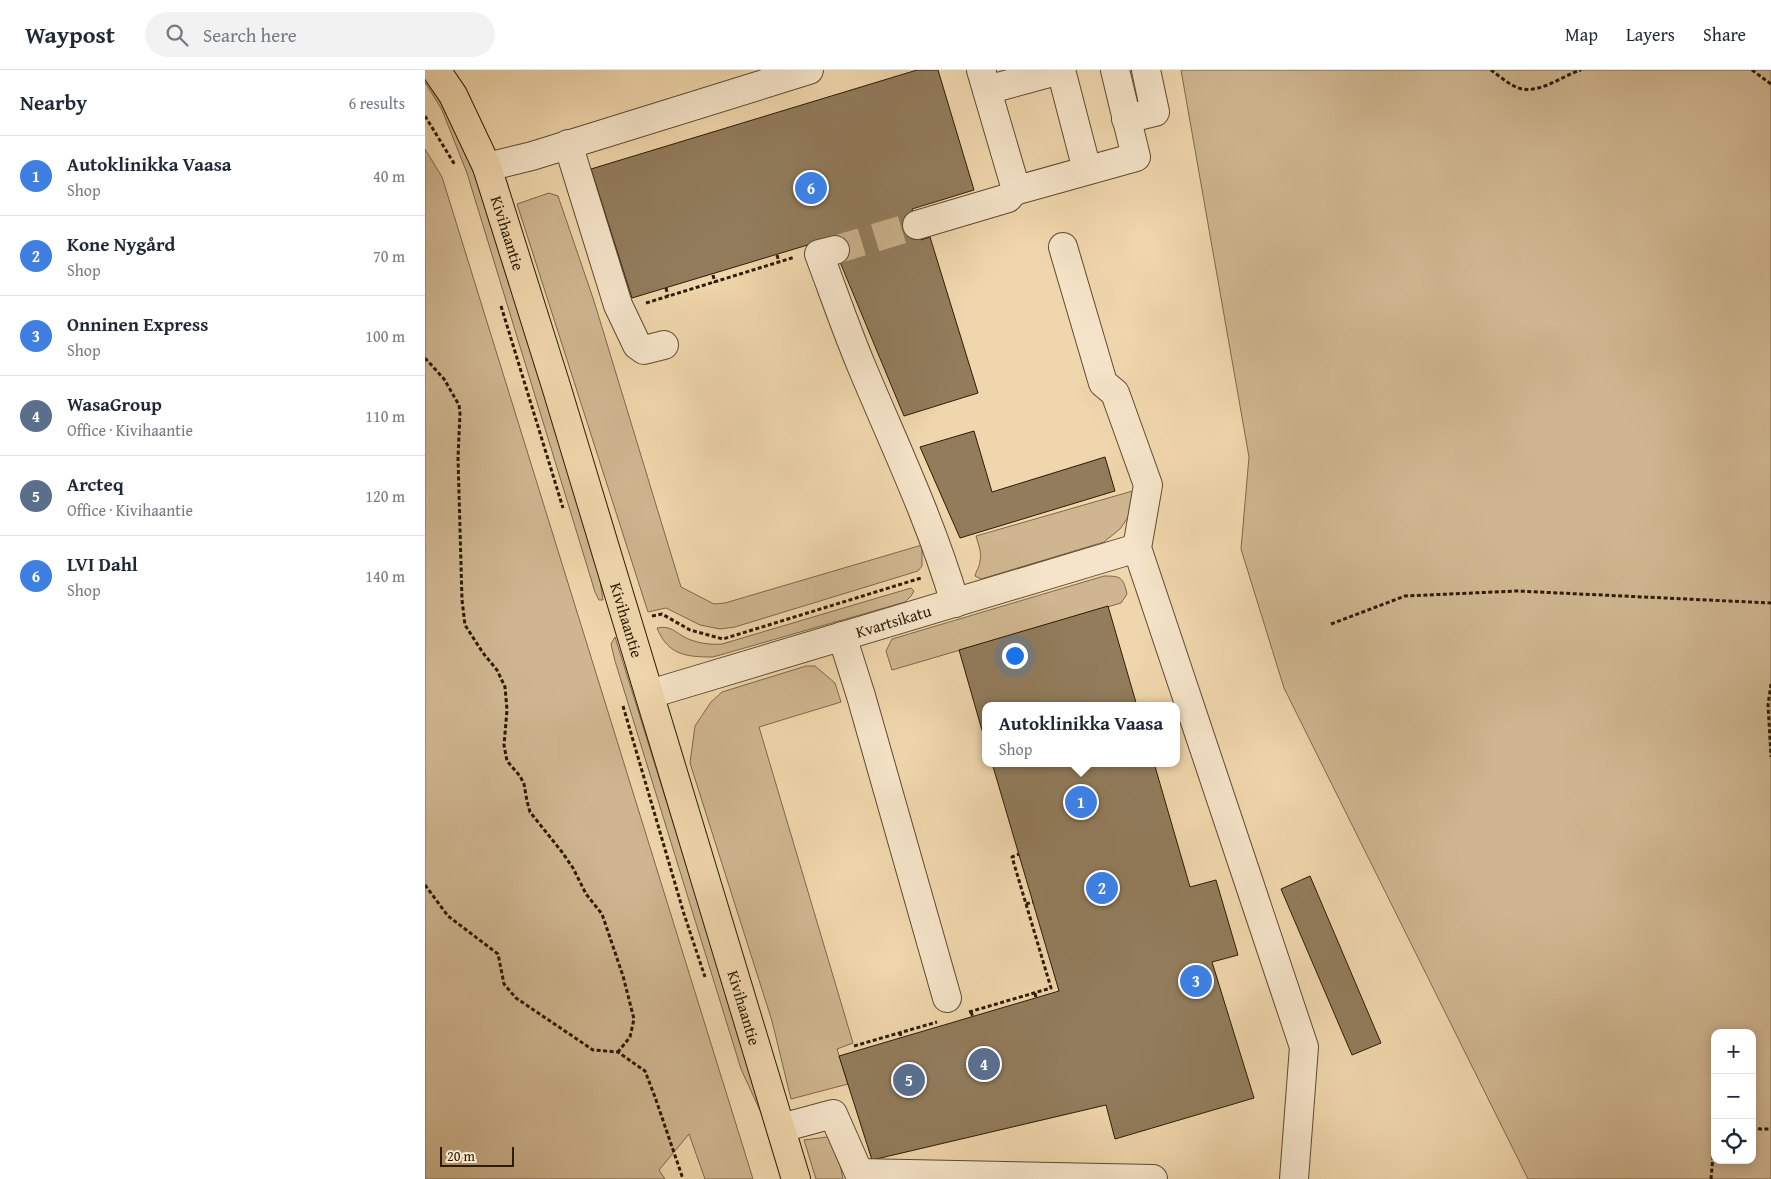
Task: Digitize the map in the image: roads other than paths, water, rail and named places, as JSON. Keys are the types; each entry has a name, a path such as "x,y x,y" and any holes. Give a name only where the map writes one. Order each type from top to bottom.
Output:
{"main road":[{"name":"Kivihaantie","path":"436,70 453,94 487,167 628,621 797,1179"}],"street":[{"path":"487,167 532,156 809,70"},
{"path":"917,225 1008,198 1013,191 1015,186 984,80 1060,70 1087,170"},
{"path":"1013,191 1136,157 1115,70"},
{"path":"1126,120 1155,112 1146,70"},
{"path":"568,144 619,305 637,345 644,350 664,345"},
{"path":"1063,247 1103,383 1115,393 1148,485 1137,548 1304,1047 1294,1179"},
{"path":"835,250 819,254 861,364 945,571 955,603"},
{"name":"Kvartsikatu","path":"650,694 1137,548"},
{"path":"842,636 951,1010"},
{"path":"781,1128 833,1114 859,1173 1153,1179"}],"tunnel":[{"path":"835,250 917,225"}],"place":[{"name":"LVI Dahl","path":"811,188"},
{"name":"Autoklinikka Vaasa","path":"1081,802"},
{"name":"Kone Nygård","path":"1102,888"},
{"name":"Onninen Express","path":"1196,981"},
{"name":"WasaGroup","path":"984,1064"},
{"name":"Arcteq","path":"909,1080"}]}
